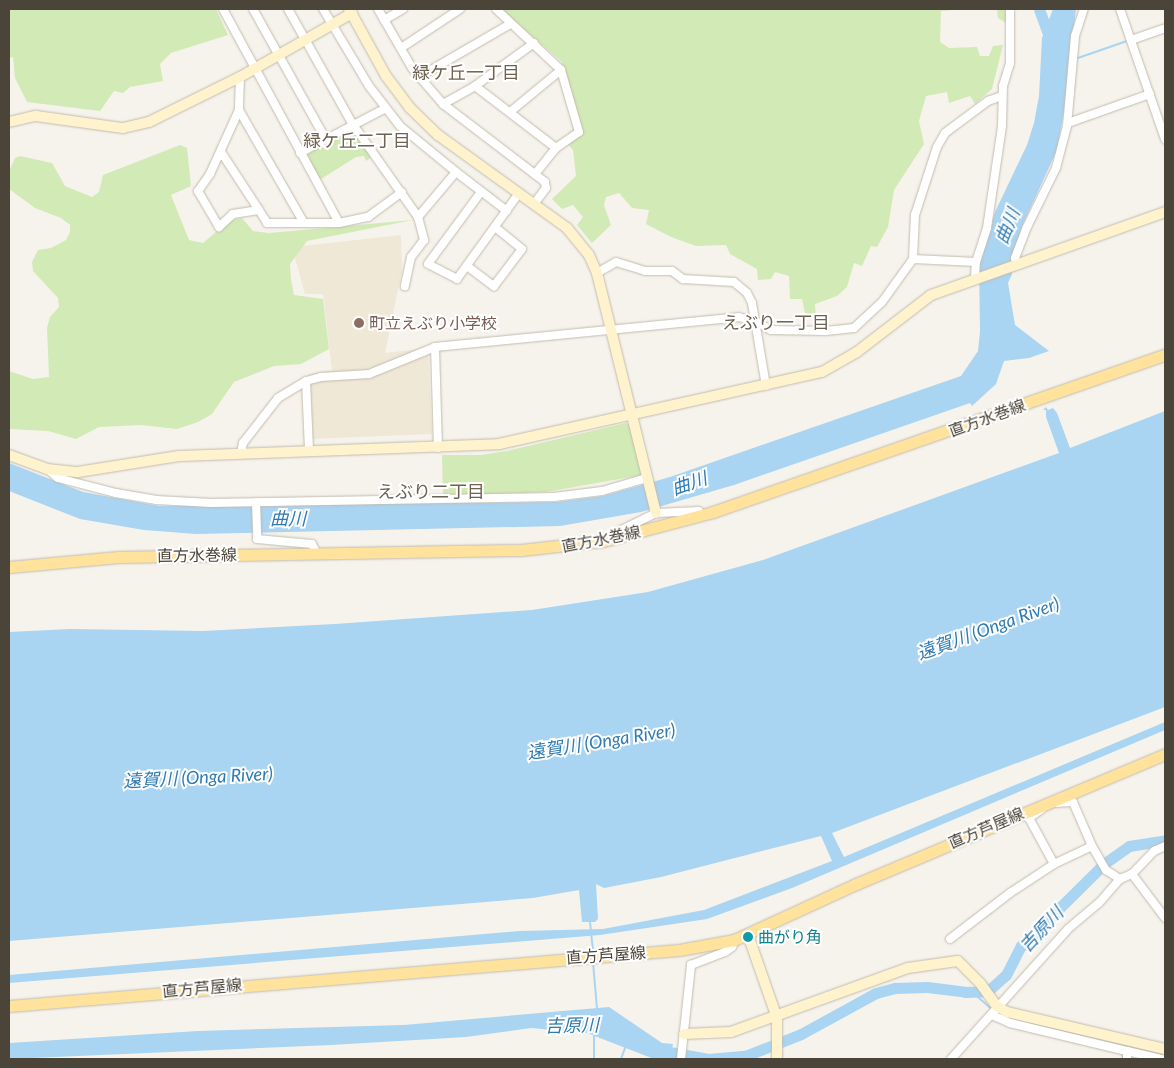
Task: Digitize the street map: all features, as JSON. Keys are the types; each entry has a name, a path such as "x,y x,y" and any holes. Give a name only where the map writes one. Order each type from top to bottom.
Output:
{"main road":[{"name":"直方水巻線","path":"9,567 119,557 520,550 602,542 713,512 1165,355"},
{"name":"直方芦屋線","path":"9,1006 679,950 734,940 856,884 1165,754"}],"street":[{"path":"223,9 253,69 339,223"},
{"path":"253,9 325,138"},
{"path":"288,9 352,124 418,217 424,240 411,257 405,286"},
{"path":"323,9 386,108 418,144 507,211"},
{"path":"378,9 419,77 443,104 545,182 546,188 534,204"},
{"path":"384,20 403,9"},
{"path":"401,48 460,9"},
{"path":"496,9 561,70 578,132 556,148 535,174"},
{"path":"977,278 976,262 987,228 1002,126 1002,96 1010,63 1010,9"},
{"path":"1016,264 1015,258 1027,227 1056,168 1068,122 1074,55 1084,9"},
{"path":"1120,9 1165,140"},
{"path":"9,122 36,116 123,128 161,118 279,55 332,24 350,11 386,76 410,108 438,135 534,204 579,240 598,274 610,328 634,415 656,513"},
{"path":"419,77 510,24"},
{"path":"1131,40 1165,28"},
{"path":"443,104 475,86 534,43"},
{"path":"510,112 561,70"},
{"path":"240,77 239,110 222,152 198,191 219,227 233,214 259,210"},
{"path":"475,86 556,148"},
{"path":"1068,122 1150,94"},
{"path":"241,454 243,443 278,398 306,382 321,377 369,374 435,347 610,328 739,317 757,322 771,330 826,331 854,328 882,302 913,259 915,215 938,147 945,133 988,102 1002,96"},
{"path":"300,153 325,138 386,108"},
{"path":"239,110 304,223"},
{"path":"222,152 267,222 339,223 368,217 402,192"},
{"path":"418,217 456,172"},
{"path":"481,192 428,264 457,279 519,193"},
{"path":"9,455 47,469 78,472 179,456 438,448 498,444 766,386 822,372 839,364 931,295 1165,212"},
{"path":"467,266 494,286 522,249 495,228"},
{"path":"913,259 976,262"},
{"path":"598,274 616,262 646,271 672,271 683,279 734,282 747,294 757,322 766,386"},
{"path":"435,347 438,448"},
{"path":"306,382 309,451"},
{"path":"47,469 58,478 79,485 156,500 256,502 554,497 602,491 647,479"},
{"path":"256,502 257,539 312,544 317,554"},
{"path":"602,542 610,534 656,513 694,512 709,508 713,512"},
{"path":"1054,864 1029,818 1039,813 1048,802 1073,802 1101,862 1106,870 1120,879"},
{"path":"950,939 1010,893 1054,864 1092,846"},
{"path":"951,1059 1069,928 1099,903 1120,879 1132,874 1154,851 1165,846"},
{"path":"1132,874 1165,918"},
{"path":"748,935 777,1023 778,1056"},
{"path":"681,1059 685,1036 691,965 725,952 732,947 734,940"},
{"path":"685,1036 731,1032 777,1023 908,968 958,961 980,983 996,1010 1010,1023 1127,1055 1162,1059"},
{"path":"996,1010 1165,1050"}],"shaded area":[{"name":"町立えぶり小学校","path":"401,235 402,270 385,353 428,348 432,434 310,439 309,374 332,370 323,294 305,294 292,247"}],"green space":[{"path":"9,9 216,9 228,35 171,53 160,64 163,81 130,87 123,93 114,91 100,111 27,102 15,78 13,57 9,58"},
{"path":"501,9 963,9 941,11 940,42 949,48 977,47 980,56 989,56 993,46 1003,45 992,89 975,104 970,96 949,103 947,92 926,96 919,121 924,144 894,190 888,227 877,247 871,246 862,266 854,263 847,287 837,296 815,304 816,318 805,313 802,299 790,299 789,276 775,272 771,279 758,280 757,269 730,254 726,245 696,246 671,237 646,224 649,210 632,208 619,193 606,197 604,205 611,225 592,243 577,225 583,217 573,205 562,209 552,199 576,176 573,150 563,139 580,124 562,62"},
{"path":"997,9 1006,9 1008,24 998,18"},
{"path":"348,130 354,130 372,157 366,161 364,156 356,157 318,181 305,154"},
{"path":"180,145 187,148 191,186 171,195 189,240 203,243 229,221 242,218 253,231 269,233 413,220 307,241 290,264 294,295 323,299 329,349 301,364 274,366 234,382 212,414 198,422 177,429 141,425 99,427 76,439 48,431 9,429 9,371 33,379 49,377 47,328 50,317 59,307 58,298 33,271 32,262 38,250 51,248 66,240 70,232 70,225 61,218 35,208 9,189 9,171 15,158 20,156 52,163 65,186 92,197 99,192 103,175"},
{"path":"626,423 631,427 642,475 546,492 443,496 442,455 481,455 507,451"}],"water":[{"name":"曲川","path":"1053,9 1076,9 1064,111 1057,150 1024,222 1011,258 1012,274 1008,283 1015,325 1049,351 1029,358 1004,361 996,384 972,406 970,403 734,485 641,512 560,526 196,534 144,530 80,519 9,491 9,463 83,492 159,506 556,502 603,496 670,477 961,376 978,351 980,331 979,263 995,212 1027,145 1034,123 1039,96 1042,38"},
{"name":"遠賀川 (Onga River)","path":"1046,407 1048,410 1053,408 1057,413 1070,448 1165,411 1165,707 832,833 844,857 1165,722 1165,730 792,888 707,919 600,935 9,983 9,975 520,931 603,929 704,910 832,861 821,836 661,877 604,888 596,884 598,919 595,922 582,922 579,890 533,898 9,941 9,632 70,629 203,631 335,624 532,610 648,592 763,560 1059,453 1046,417 1046,410 1043,410"},
{"path":"609,1007 662,1043 673,1044 670,1059 654,1059 587,1033 531,1028 466,1037 9,1059 9,1043 198,1031 404,1025"}],"waterway":[{"path":"1039,9 1051,42"},
{"path":"1075,59 1127,41"},
{"name":"吉原川","path":"658,1050 708,1059 745,1056 801,1034 876,993 895,988 927,987 965,992 988,991 1006,975 1021,946 1105,863 1129,846 1165,840"},
{"path":"590,922 593,952"},
{"path":"593,962 597,1009"},
{"path":"972,992 993,1010"},
{"path":"594,1034 594,1059"},
{"path":"621,1059 626,1045"},
{"path":"1122,1052 1123,1059"}],"place":[{"name":"町立えぶり小学校","path":"359,323"},
{"name":"曲がり角","path":"748,937"}],"district":[{"name":"緑ケ丘一丁目","path":"466,72"},
{"name":"緑ケ丘二丁目","path":"357,140"},
{"name":"えぶり一丁目","path":"776,322"},
{"name":"えぶり二丁目","path":"431,491"}]}
